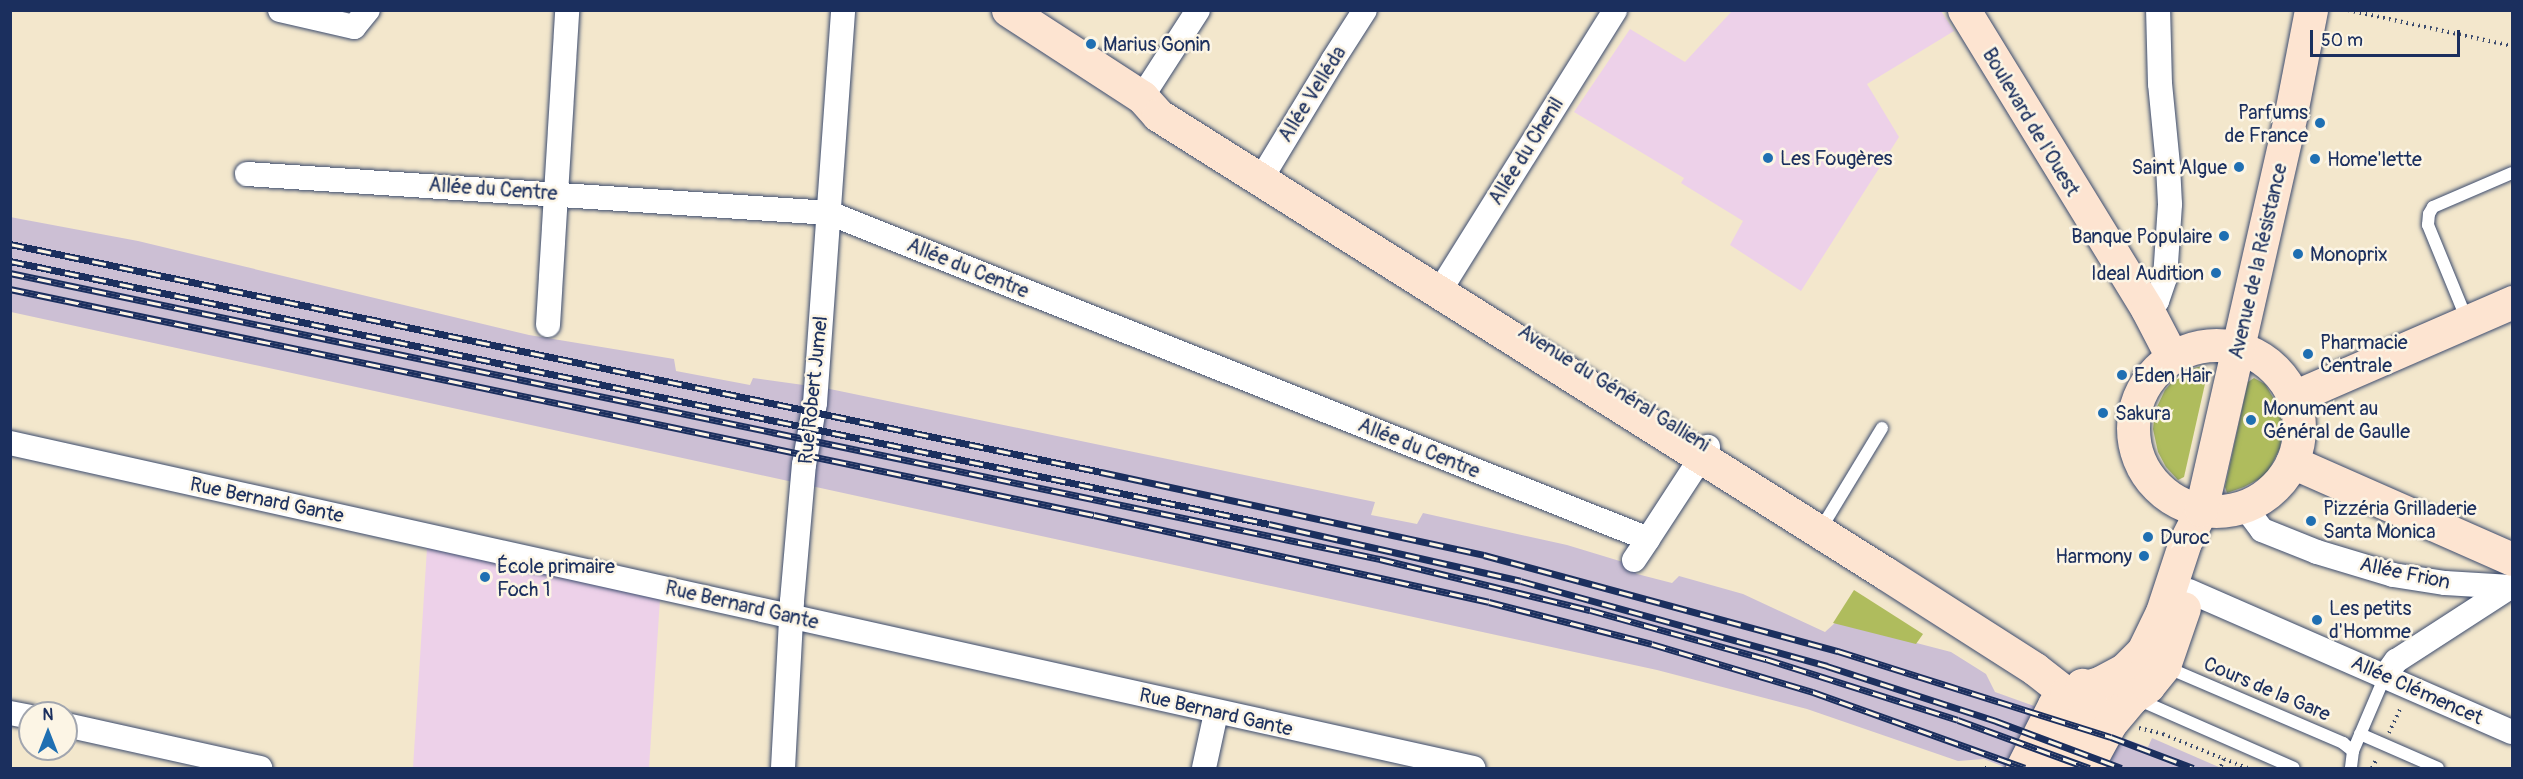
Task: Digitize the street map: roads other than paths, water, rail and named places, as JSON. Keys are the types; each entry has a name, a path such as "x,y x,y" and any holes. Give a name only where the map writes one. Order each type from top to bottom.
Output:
{"street":[{"path":"280,10 354,27 368,10"},
{"path":"548,326 567,10"},
{"name":"Rue Robert Jumel","path":"783,768 804,465 815,403 843,10"},
{"name":"Avenue du Général Gallieni","path":"1008,10 1142,97 1171,106 1265,174 1704,452 2036,669 2080,694"},
{"path":"1142,97 1198,10"},
{"name":"Allée Velléda","path":"1265,174 1365,10"},
{"name":"Allée du Chenil","path":"1442,286 1615,10"},
{"name":"Boulevard de l'Ouest","path":"1964,10 2147,309 2172,357"},
{"path":"2147,309 2157,301 2165,278 2169,225 2169,165 2160,84 2157,10"},
{"name":"Avenue de la Résistance","path":"2147,675 2162,612 2185,542 2201,510 2291,113 2311,10"},
{"name":"Allée du Centre","path":"247,174 829,213 1648,539"},
{"path":"2294,397 2512,302"},
{"path":"2213,346 2238,348 2262,358 2272,366 2294,397 2299,430 2292,462 2280,481 2264,496 2244,506 2228,510 2201,510 2177,502 2157,487 2142,467 2134,444 2133,419 2140,394 2153,374 2172,357 2193,348 2213,346"},
{"name":"Rue Bernard Gante","path":"10,443 1473,768"},
{"path":"1634,560 1704,452"},
{"name":"Avenue du Général Gallieni","path":"1704,452 1825,522 2080,694"},
{"path":"2292,462 2512,577 2396,661 2385,676"},
{"name":"Allée Frion","path":"2244,506 2262,530 2317,552 2393,575 2445,583 2512,577"},
{"name":"Avenue de la Résistance","path":"2147,675 2189,591 2202,550 2201,510"},
{"name":"Allée Clémencet","path":"2189,591 2512,732"},
{"path":"2022,768 2054,705 2124,670 2147,675"},
{"path":"2080,694 2110,705 2147,675"},
{"path":"2085,768 2110,724 2147,675"},
{"path":"2057,768 2086,716 2080,694"},
{"path":"1204,768 1216,712"},
{"path":"78,728 260,768"}],"lane":[{"path":"2468,321 2427,225 2429,214 2433,207 2512,172"},
{"path":"1825,522 1882,428"},
{"path":"2147,675 2172,715"},
{"path":"2147,675 2155,700 2172,715 2294,768"},
{"name":"Cours de la Gare","path":"2147,675 2343,743 2353,751"},
{"path":"2351,768 2353,751 2385,676"},
{"path":"2360,734 2438,768"}],"railway":[{"path":"10,244 1101,472 1484,555 1838,651 2111,737 2193,768"},
{"path":"10,261 1269,524 1521,581 1827,666 1996,721 2122,768"},
{"path":"10,273 1380,559 1590,610 1766,659 1958,720 2089,768"},
{"path":"10,289 1094,515 1489,602 1652,644 1813,692 2025,768"}],"place":[{"name":"Marius Gonin","path":"1091,44"},
{"name":"Parfums de France","path":"2320,123"},
{"name":"Les Fougères","path":"1768,158"},
{"name":"Home'lette","path":"2315,159"},
{"name":"Saint Algue","path":"2239,167"},
{"name":"Banque Populaire","path":"2224,236"},
{"name":"Monoprix","path":"2298,254"},
{"name":"Ideal Audition","path":"2216,273"},
{"name":"Pharmacie Centrale","path":"2308,354"},
{"name":"Eden Hair","path":"2122,375"},
{"name":"Sakura","path":"2103,413"},
{"name":"Monument au Général de Gaulle","path":"2251,420"},
{"name":"Pizzéria Grilladerie Santa Monica","path":"2311,521"},
{"name":"Duroc","path":"2148,537"},
{"name":"Harmony","path":"2144,556"},
{"name":"École primaire Foch 1","path":"485,577"},
{"name":"Les petits d'Homme","path":"2317,620"}]}
